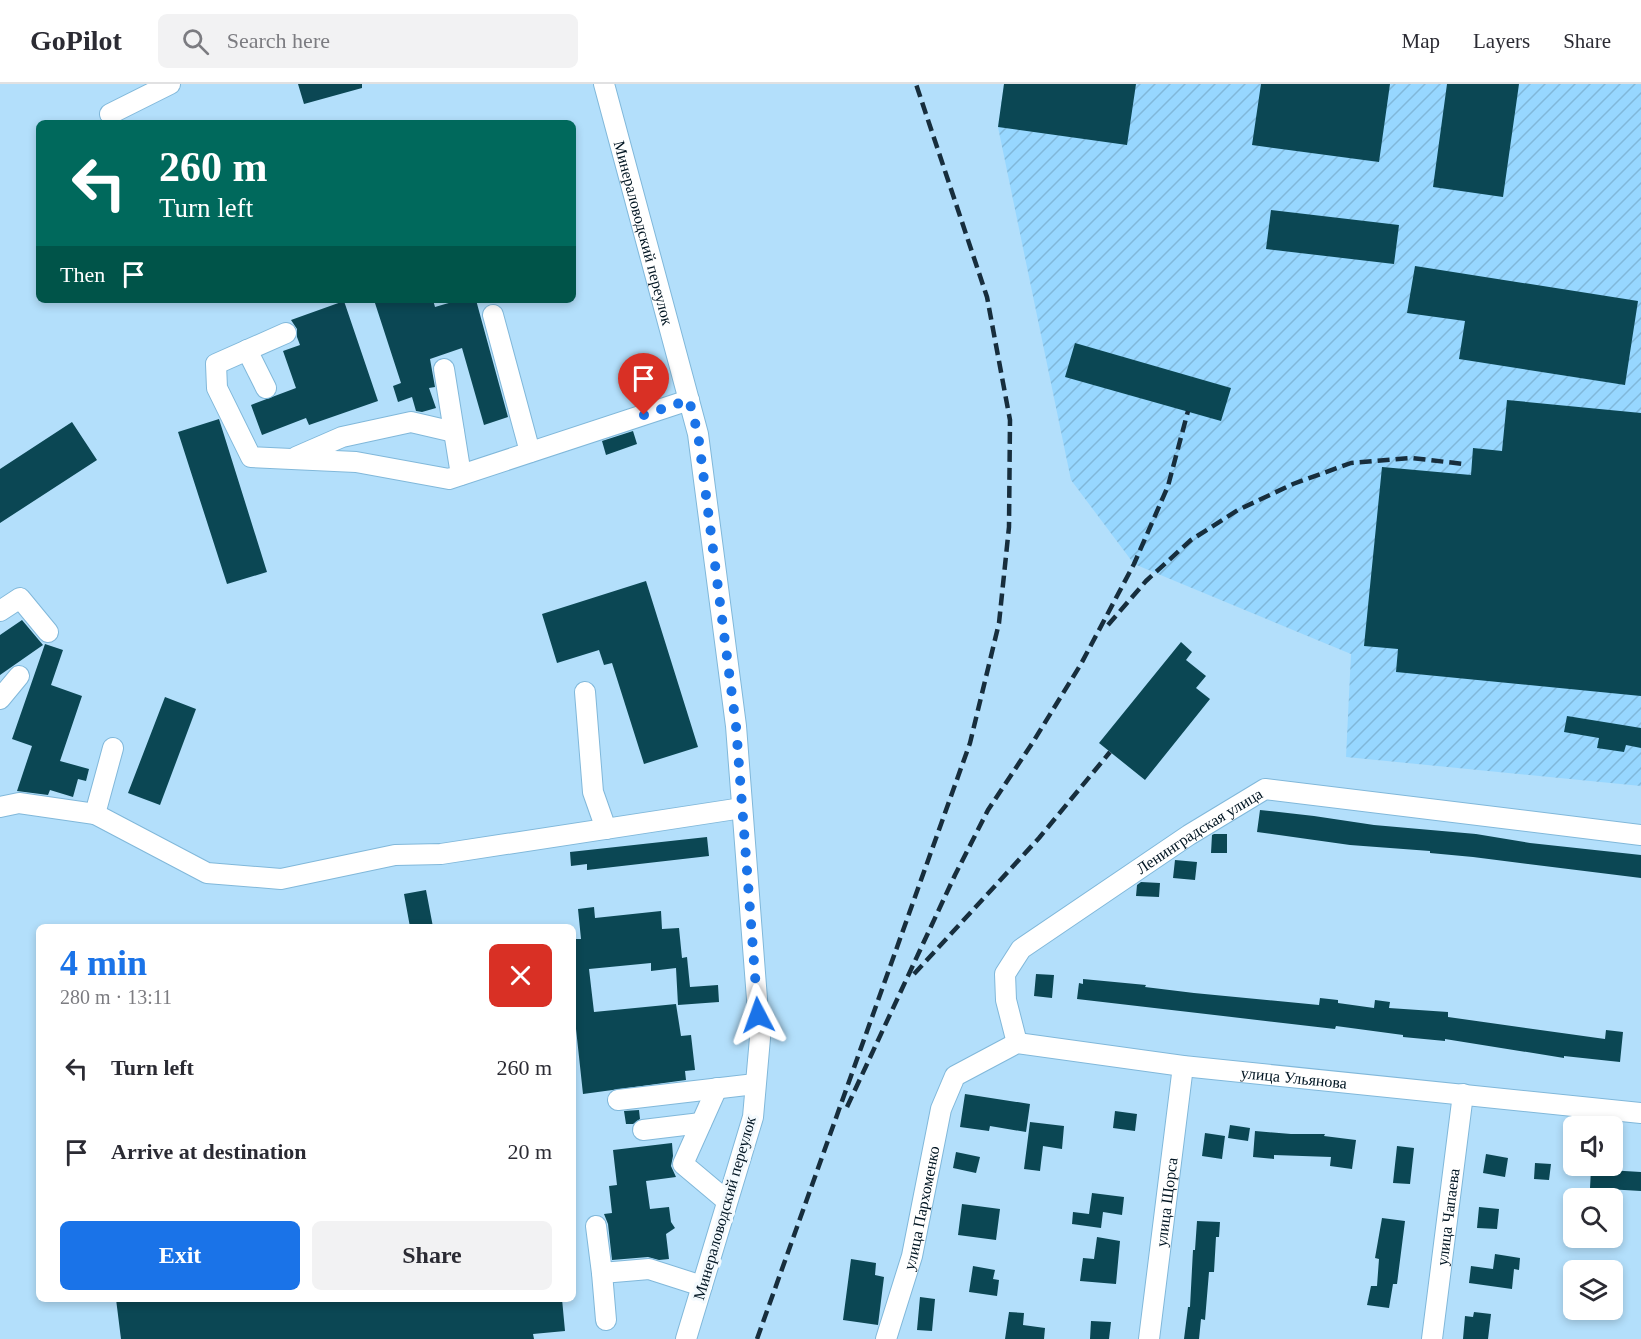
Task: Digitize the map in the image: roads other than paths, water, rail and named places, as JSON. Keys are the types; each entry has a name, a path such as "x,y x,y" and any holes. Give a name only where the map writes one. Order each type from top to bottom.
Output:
{"street":[{"path":"110,114 170,84"},
{"name":"Минераловодский переулок","path":"604,84 700,445 736,726 760,1038 753,1117 686,1339"},
{"path":"493,315 530,452"},
{"path":"286,333 216,364 217,388 251,457 356,462 449,479 689,400"},
{"path":"247,350 266,388"},
{"path":"444,369 461,475"},
{"path":"291,459 342,437 411,422 454,432"},
{"path":"342,437 356,462"},
{"path":"0,611 20,598 48,632"},
{"path":"0,699 19,676"},
{"path":"585,692 593,792 606,829"},
{"path":"95,814 113,748"},
{"name":"Ленинградская улица","path":"1017,1043 1006,1000 1005,974 1021,949 1190,835 1265,789 1641,836"},
{"path":"0,807 19,803 95,814 207,873 281,879 395,855 441,854 742,808"},
{"name":"улица Ульянова","path":"1017,1043 1183,1066 1641,1113"},
{"name":"улица Пархоменко","path":"886,1339 912,1256 941,1109 955,1076 1017,1043"},
{"name":"улица Щорса","path":"1149,1339 1183,1066"},
{"path":"618,1100 755,1084"},
{"path":"717,1088 683,1164 727,1201"},
{"name":"улица Чапаева","path":"1432,1339 1463,1094"},
{"path":"643,1130 702,1123"},
{"path":"596,1226 606,1320"},
{"path":"602,1274 649,1269 702,1286"}],"railway":[{"path":"757,1339 970,743 999,623 1009,527 1010,420 987,297 916,84"},
{"path":"847,1107 955,875 988,810 1081,664 1134,564 1168,486 1188,411"},
{"path":"1108,625 1146,581 1191,540 1238,510 1293,484 1351,463 1412,458 1464,464"},
{"path":"914,974 1039,838 1110,752"}]}
